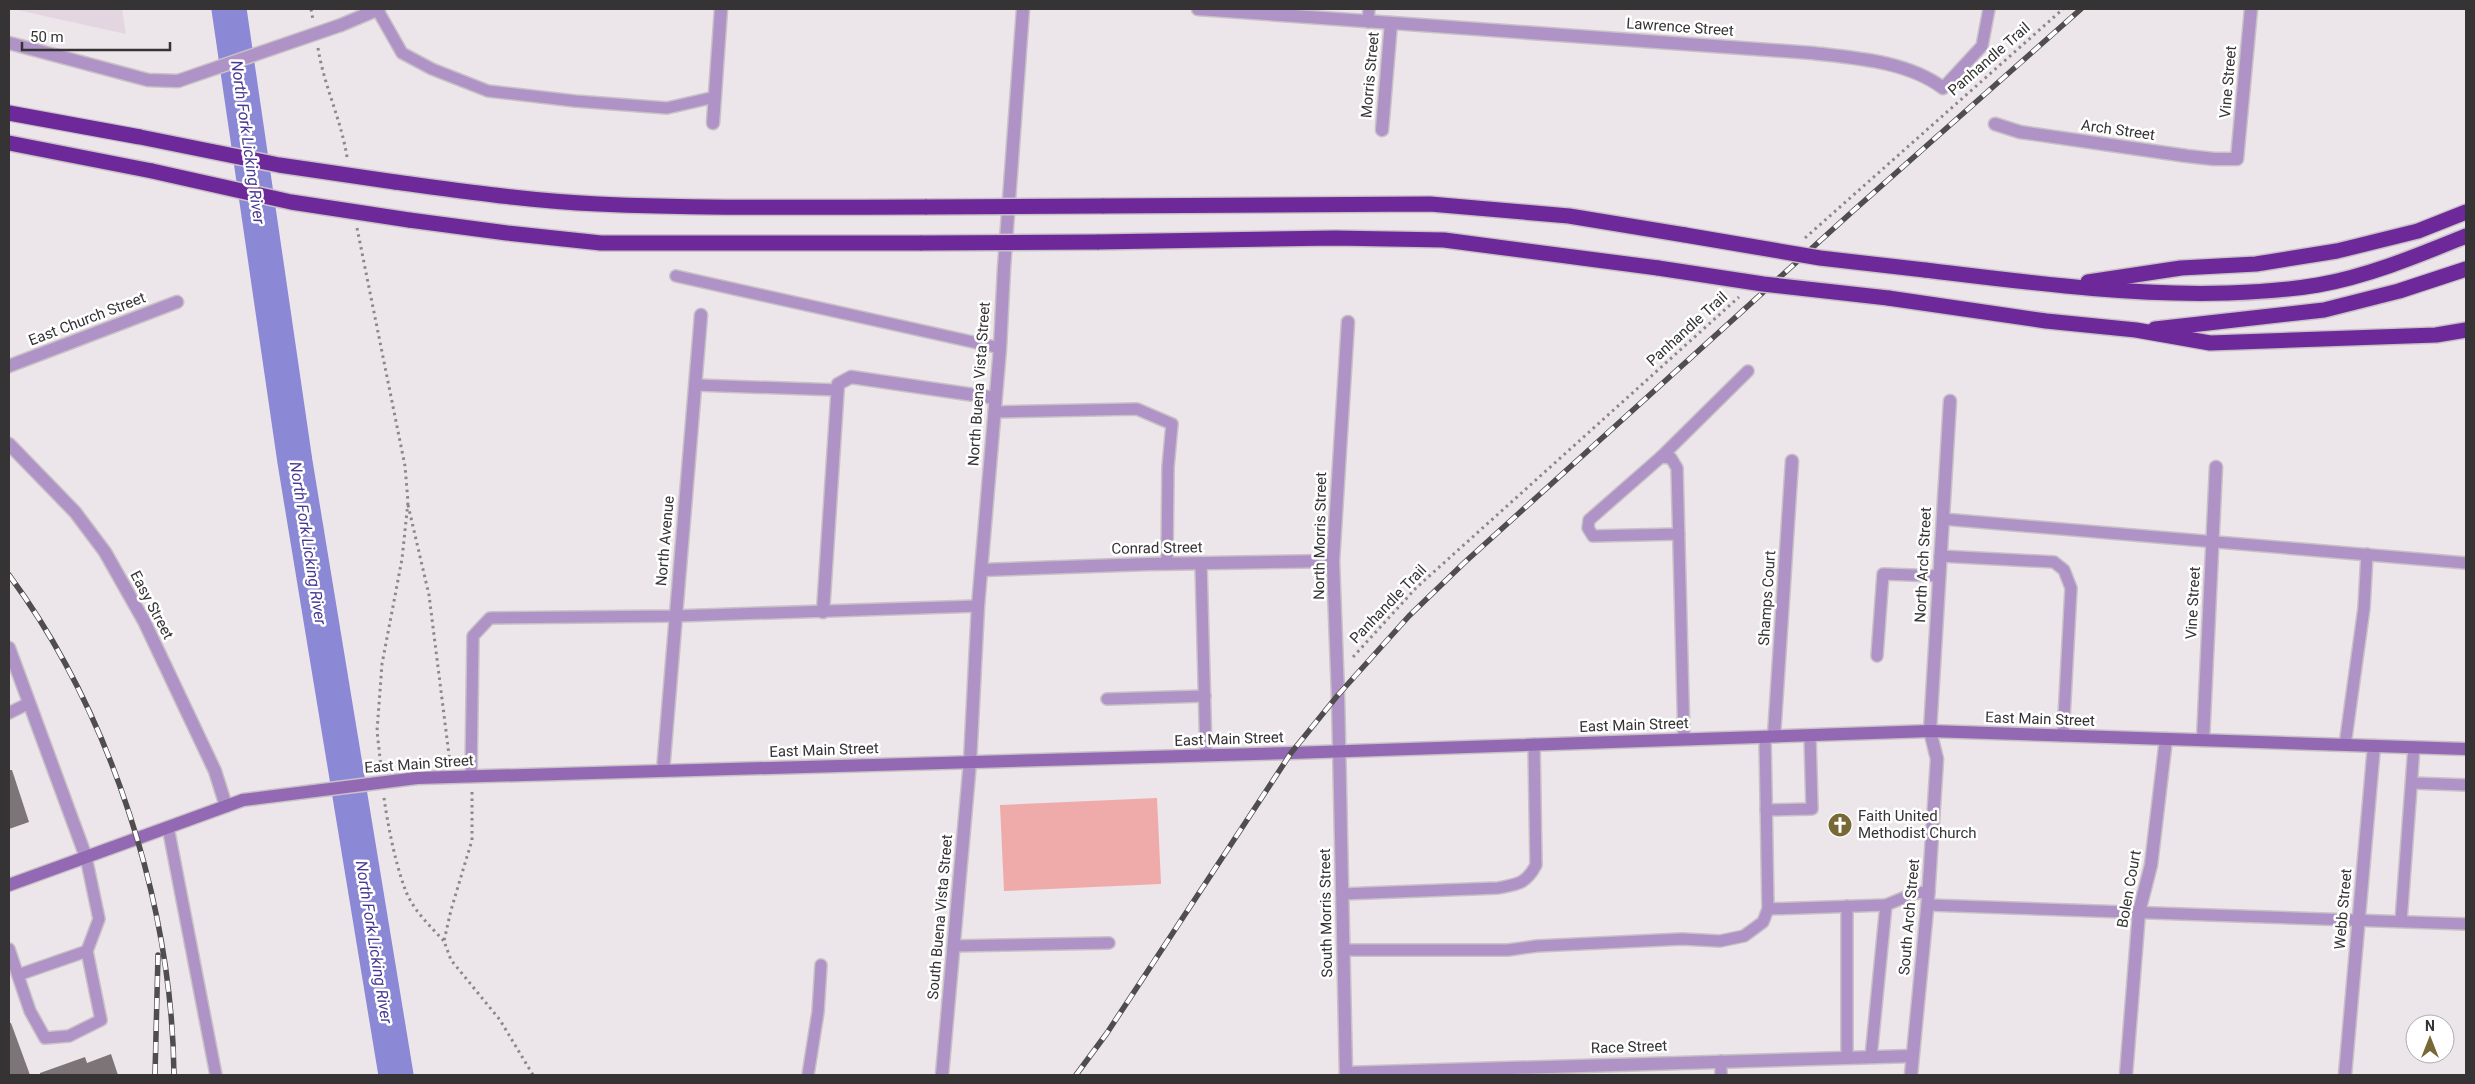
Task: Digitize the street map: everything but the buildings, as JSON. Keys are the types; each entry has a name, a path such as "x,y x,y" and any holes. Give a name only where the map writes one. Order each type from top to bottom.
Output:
{"highway":[{"path":"9,113 279,165 510,197 596,204 695,207 1430,204 1569,216 1820,258 2124,292 2190,294 2261,292 2319,285 2384,266 2466,236"},
{"path":"9,143 152,171 292,202 507,234 601,243 1097,242 1335,238 1444,240 1658,268 1763,284 1888,298 2046,321 2136,330 2210,343 2436,335 2466,330"},
{"path":"2062,286 2181,268 2256,264 2336,252 2418,230 2466,212"},
{"path":"2136,330 2324,310 2400,292 2466,269"}],"main road":[{"name":"East Main Street","path":"9,885 243,800 417,778 1291,753 1930,731 2466,749"}],"street":[{"path":"9,43 148,80 178,82 341,25 378,9"},
{"path":"713,123 721,9"},
{"name":"North Buena Vista Street","path":"970,762 978,606 1000,348 1004,258 1023,9"},
{"name":"Lawrence Street","path":"1198,9 1368,15 1391,23 1812,53 1850,58 1914,72 1943,88"},
{"name":"Vine Street","path":"2237,159 2251,9"},
{"name":"Morris Street","path":"1382,130 1391,23"},
{"name":"Arch Street","path":"1995,124 2020,132 2177,155 2214,159 2237,159"},
{"name":"East Church Street","path":"9,366 177,302"},
{"name":"North Avenue","path":"663,771 701,315"},
{"name":"North Morris Street","path":"1338,750 1338,678 1333,561 1341,409 1348,322"},
{"path":"823,612 838,384 851,377 995,398"},
{"name":"North Arch Street","path":"1930,731 1950,400"},
{"name":"Easy Street","path":"9,444 75,512 105,552 144,621 215,771 226,806"},
{"name":"Shamps Court","path":"1770,736 1792,462"},
{"name":"Vine Street","path":"2203,740 2216,467"},
{"name":"Conrad Street","path":"982,570 1333,561"},
{"path":"9,648 86,857"},
{"name":"South Arch Street","path":"1911,1075 1928,905 1937,759 1930,731"},
{"name":"Bolen Court","path":"2126,1075 2139,912 2151,865 2166,739"},
{"name":"Webb Street","path":"2345,1075 2374,746"},
{"name":"South Morris Street","path":"1338,750 1346,1074"},
{"name":"South Buena Vista Street","path":"942,1075 970,762"},
{"name":"Race Street","path":"1346,1074 1912,1056"}],"lane":[{"path":"378,9 402,53 432,69 488,91 575,102 666,108 715,97"},
{"path":"1943,88 1982,46 1989,9"},
{"path":"676,276 1000,348"},
{"path":"1679,534 1593,536 1588,528 1589,520 1661,457 1748,371"},
{"path":"695,385 838,390"},
{"path":"994,412 1137,409 1172,424 1168,467 1167,564"},
{"path":"1661,457 1672,458 1677,468 1684,739"},
{"path":"1942,519 2466,563"},
{"path":"2345,745 2364,608 2367,554"},
{"path":"1940,556 2054,562 2064,570 2071,588 2063,736"},
{"path":"1201,563 1206,755"},
{"path":"1877,656 1883,574 1939,576"},
{"path":"471,776 473,636 490,618 675,616 978,606"},
{"path":"1107,699 1205,696"},
{"path":"9,713 29,703"},
{"path":"1766,810 1812,809 1810,735"},
{"path":"1344,950 1508,950 1537,946 1682,939 1720,941 1744,936 1763,922 1768,909 1766,810 1770,736"},
{"path":"1342,894 1498,888 1519,884 1530,877 1536,865 1534,744"},
{"path":"2401,921 2414,747"},
{"path":"2412,783 2466,785"},
{"path":"168,827 216,1075"},
{"path":"9,949 30,1010 44,1038 69,1036 101,1020 87,951 99,920 86,857"},
{"path":"1768,909 1886,905 1915,893 1929,892"},
{"path":"1871,1057 1886,905"},
{"path":"1928,905 2466,924"},
{"path":"1847,906 1847,1058"},
{"path":"954,946 1109,943"},
{"path":"18,975 87,951"},
{"path":"808,1075 818,1012 821,965"},
{"path":"1720,1061 1721,1075"}],"path":[{"path":"311,9 314,27"},
{"name":"Panhandle Trail","path":"1803,240 2063,9"},
{"path":"317,44 320,62 343,130 347,158"},
{"path":"356,223 405,466 408,502 429,596 436,638 451,777"},
{"name":"Panhandle Trail","path":"1338,678 1362,645 1416,588 1743,293"},
{"path":"382,777 377,731 382,664 402,559 408,502"},
{"path":"444,941 451,910 472,840 474,809 471,776"},
{"path":"384,795 386,813 405,890 423,918 444,941 451,960 500,1020 534,1075"}],"shaded area":[{"path":"13,9 122,9 126,34"},
{"path":"1157,798 1161,884 1004,891 1000,805"}],"waterway":[{"name":"North Fork Licking River","path":"229,9 295,462 396,1075"}],"railway":[{"path":"1076,1075 1107,1033 1291,753 1338,695 1409,616 1465,562 1853,211 2081,9"},
{"path":"9,575 45,629 78,687 106,749 129,813 148,878 162,944 171,1010 174,1075"},
{"path":"155,1075 158,955"}],"place":[{"name":"Faith United Methodist Church","path":"1840,825"}]}
